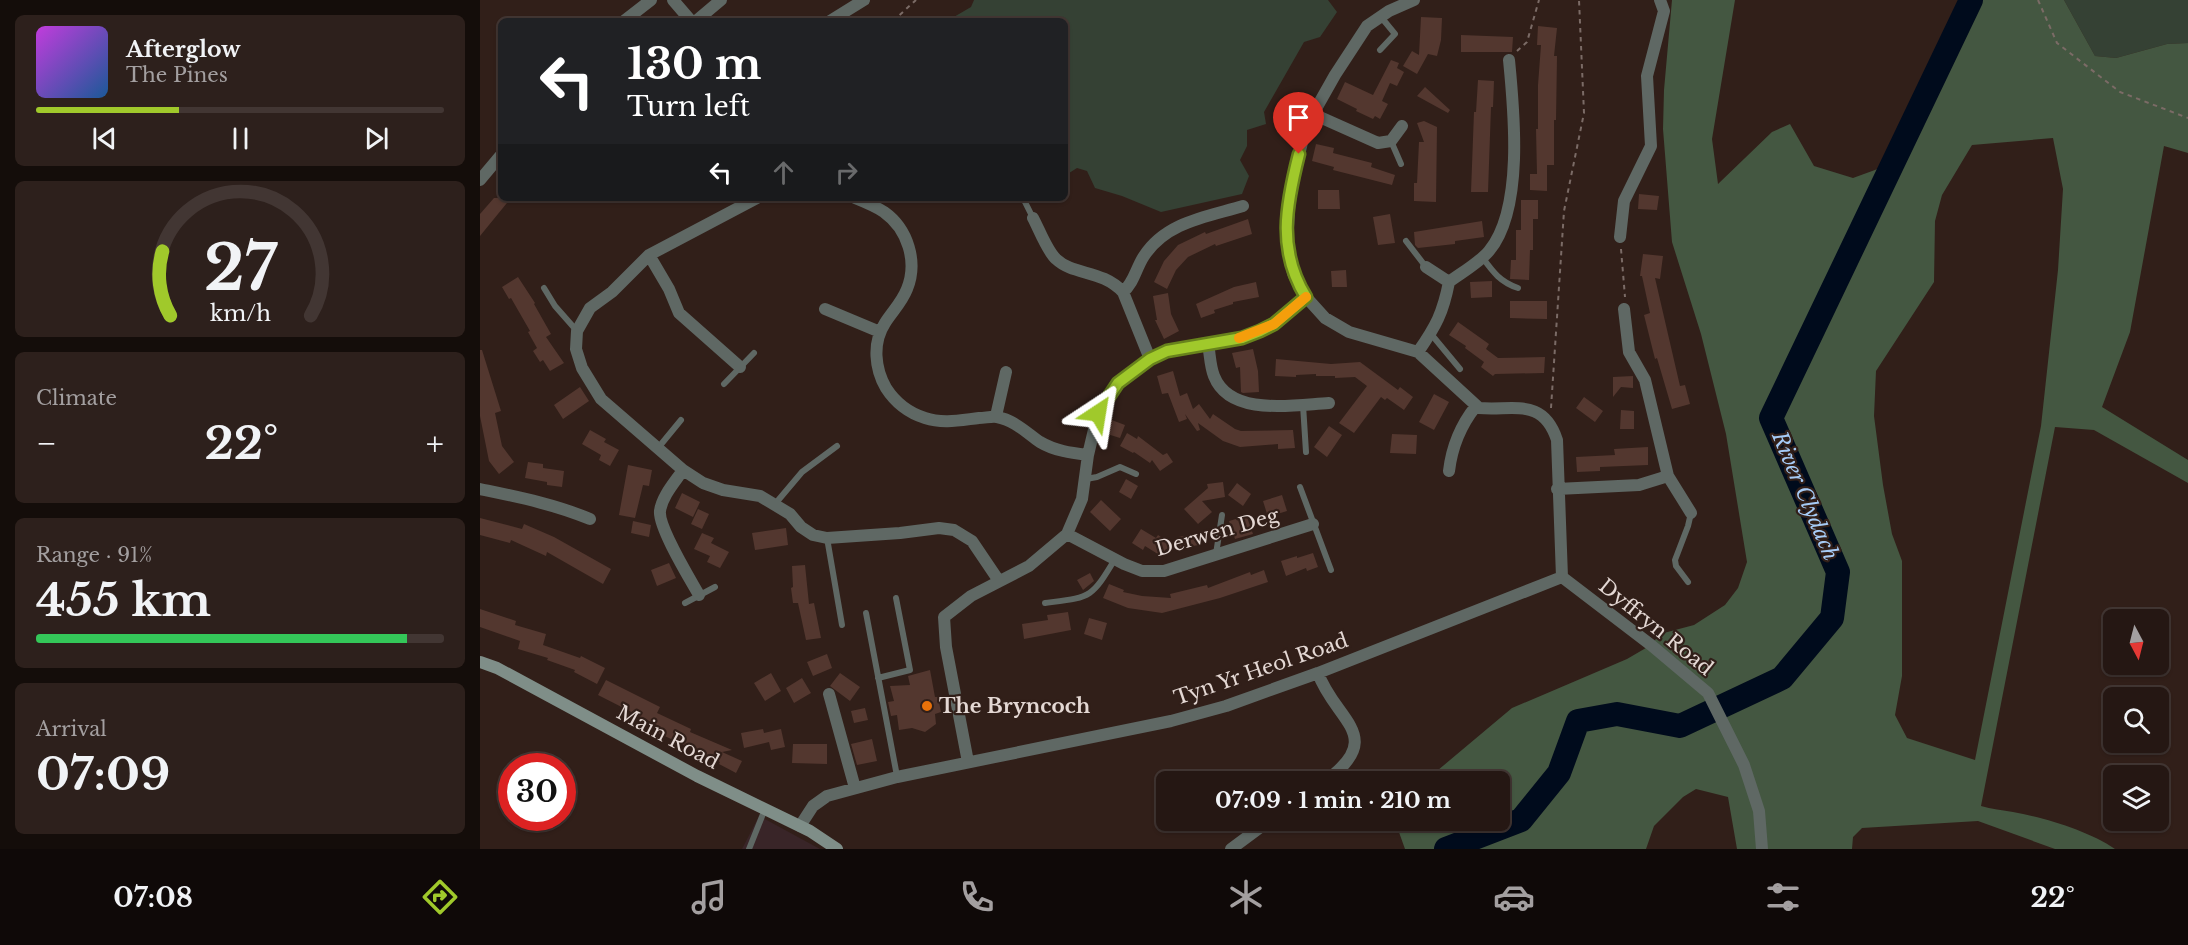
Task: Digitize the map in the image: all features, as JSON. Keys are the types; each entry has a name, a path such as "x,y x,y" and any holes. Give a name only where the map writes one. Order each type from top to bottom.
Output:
{"street":[{"path":"628,18 651,0"},
{"path":"674,0 689,18"},
{"path":"700,18 722,0"},
{"path":"835,18 864,0"},
{"path":"1414,0 1402,4 1367,26 1335,75 1304,134 1290,192 1287,245 1293,273 1306,297 1325,318 1349,332 1418,352 1476,406 1524,407 1544,417 1555,432 1557,440 1562,577"},
{"path":"1620,237 1624,201 1651,146 1647,76 1664,11 1660,0"},
{"path":"1418,352 1431,334 1444,309 1449,282 1489,252 1504,226 1513,176 1515,122 1509,60"},
{"path":"1313,114 1378,143 1391,141 1402,126"},
{"path":"480,180 498,159"},
{"path":"751,201 649,255 612,292 590,308 577,331 576,349 582,369 601,399 683,470 703,483 723,490 760,496 790,514 813,535 827,538 939,528 954,530 972,542 999,581"},
{"path":"861,201 892,219 904,236 911,257 907,290 880,332 876,353 880,375 890,394 906,409 936,421 996,416 1060,451 1088,455"},
{"path":"1123,292 1129,287 1144,256 1162,235 1176,226 1243,206"},
{"path":"1033,218 1055,258 1067,267 1099,275 1115,284 1123,292 1150,359"},
{"path":"649,255 669,289 679,313 740,368"},
{"path":"1426,267 1449,282"},
{"path":"968,762 946,647 944,617 971,596 1029,566 1067,534 1082,499 1088,455 1098,413 1118,383 1150,359 1167,351 1242,338 1260,331 1274,324 1306,297"},
{"path":"825,309 880,332"},
{"path":"1624,309 1629,352 1645,380 1668,476 1691,513"},
{"path":"1208,344 1214,377 1230,397 1250,405 1329,403"},
{"path":"996,416 1006,372"},
{"path":"1449,471 1455,439 1476,406"},
{"path":"683,470 661,504 660,515 663,528 699,595"},
{"path":"1557,489 1639,485 1668,476"},
{"path":"480,489 537,500 591,519"},
{"name":"Derwen Deg","path":"1067,534 1142,571 1164,571 1313,524"},
{"name":"Tyn Yr Heol Road","path":"800,826 813,806 827,796 897,777 1171,721 1226,706 1562,577"},
{"name":"Dyffryn Road","path":"1562,577 1651,645 1708,693 1744,765 1759,811 1762,849"},
{"name":"Main Road","path":"480,662 497,668 697,776 800,826 835,848"},
{"path":"1317,672 1330,700 1350,723 1354,736 1350,758 1339,771"},
{"path":"829,694 855,788"},
{"path":"1231,849 1255,831"}],"lane":[{"path":"1380,50 1395,34 1381,16"},
{"path":"1391,141 1401,164"},
{"path":"1024,201 1033,218"},
{"path":"1406,241 1426,267"},
{"path":"1482,257 1504,283 1518,288"},
{"path":"544,288 555,306 577,331"},
{"path":"1431,334 1460,369"},
{"path":"724,384 754,353"},
{"path":"1303,404 1306,452"},
{"path":"658,449 681,420"},
{"path":"775,504 802,472 837,446"},
{"path":"1086,479 1120,467 1136,474"},
{"path":"1300,488 1331,570"},
{"path":"1688,582 1676,566 1675,560 1691,513"},
{"path":"1216,555 1222,515"},
{"path":"827,538 842,625"},
{"path":"1045,603 1085,597 1100,583 1115,558"},
{"path":"685,603 715,587"},
{"path":"878,678 910,670 896,598"},
{"path":"866,613 897,777"},
{"path":"749,849 765,808"}],"path":[{"path":"896,18 916,0"},
{"path":"1509,60 1527,42 1539,0"},
{"path":"1544,417 1551,411 1564,211 1584,113 1579,0"},
{"path":"2038,0 2057,43 2120,92 2188,118"},
{"path":"1620,237 1626,304 1624,309"}],"shaded area":[{"path":"759,816 820,849 742,849"}],"green space":[{"path":"974,0 1328,0 1337,12 1320,37 1304,42 1264,112 1266,124 1247,130 1247,146 1240,160 1249,176 1242,194 1161,212 1095,188 1087,171 1077,168 1068,174 1068,18 952,18 971,7"},
{"path":"1672,0 1735,0 1712,139 1718,184 1772,132 1790,124 1814,166 1853,178 1905,159 1979,0 2064,0 2095,56 2116,58 2167,44 2188,43 2188,153 2164,146 2130,332 2102,407 2188,460 2188,483 2094,430 2055,427 1981,806 2066,826 2093,836 2115,849 2055,849 1978,821 1862,828 1853,837 1852,849 1737,849 1728,797 1696,789 1683,797 1654,826 1646,849 1405,849 1399,831 1510,831 1510,771 1437,771 1512,708 1627,659 1651,645 1660,634 1694,625 1725,605 1738,588 1747,562 1726,434 1701,334 1672,242 1663,129","holes":["2053,138 2063,189 2058,270 2041,426 1975,760 1907,738 1895,715 1902,676 1902,561 1892,534 1883,485 1874,416 1876,371 1934,282 1935,221 1942,195 1972,145"]},
{"path":"2064,0 2188,0 2188,43 2167,44 2116,58 2095,56"}],"building":[{"path":"1421,17 1442,18 1441,40 1437,56 1428,54 1417,74 1403,66 1412,51 1419,55"},
{"path":"1538,26 1557,28 1554,56 1557,56 1554,165 1547,165 1547,191 1530,190 1530,174 1537,174 1536,129 1538,129 1541,45 1537,45"},
{"path":"1461,35 1513,37 1512,52 1461,52"},
{"path":"1391,60 1399,63 1397,68 1404,72 1397,86 1390,83 1382,101 1388,104 1380,119 1375,116 1373,119 1337,99 1345,82 1373,95"},
{"path":"1478,80 1494,81 1488,192 1471,192 1474,112 1476,112"},
{"path":"1425,87 1450,110 1448,113 1417,96"},
{"path":"1424,121 1437,127 1436,202 1414,201 1419,142 1424,142 1417,123"},
{"path":"1316,144 1334,148 1333,153 1372,163 1371,167 1395,175 1392,185 1333,170 1334,167 1312,161"},
{"path":"1318,190 1339,190 1340,209 1318,209"},
{"path":"1639,194 1659,196 1657,210 1638,209"},
{"path":"494,198 498,198 498,201 509,201 480,236 480,214"},
{"path":"1521,200 1538,200 1538,219 1533,219 1533,250 1530,250 1529,280 1510,279 1511,260 1516,260 1516,230 1521,230"},
{"path":"1390,214 1395,243 1378,245 1373,217"},
{"path":"1248,219 1252,234 1216,246 1215,244 1188,257 1176,270 1167,289 1154,282 1164,261 1178,245 1205,232 1206,234"},
{"path":"1482,221 1484,237 1455,241 1455,244 1418,248 1415,245 1414,232"},
{"path":"1643,254 1663,256 1660,279 1655,278 1680,386 1685,385 1690,404 1672,409 1657,358 1655,359 1644,315 1650,313 1642,276 1640,276"},
{"path":"1346,270 1347,287 1332,287 1331,271"},
{"path":"518,277 551,334 546,337 564,363 550,371 533,351 537,348 528,332 530,331 502,287"},
{"path":"1492,281 1492,297 1471,298 1470,282"},
{"path":"1256,282 1259,297 1233,302 1201,318 1196,304 1234,287"},
{"path":"1168,293 1171,314 1179,331 1164,339 1155,320 1157,320 1153,296"},
{"path":"1510,301 1547,301 1547,319 1510,318"},
{"path":"1458,322 1489,344 1486,349 1498,358 1545,357 1544,373 1495,374 1493,376 1481,367 1484,362 1449,335"},
{"path":"1253,349 1258,371 1259,392 1243,393 1241,392 1240,367 1236,368 1232,353"},
{"path":"480,350 482,350 501,411 495,413 502,446 514,462 499,474 489,461 480,416"},
{"path":"1276,359 1331,364 1360,362 1398,390 1400,387 1413,397 1404,410 1387,398 1385,400 1381,397 1354,433 1339,423 1367,386 1355,377 1335,378 1335,376 1316,376 1316,374 1296,375 1296,377 1275,376"},
{"path":"1173,371 1180,396 1187,393 1193,409 1199,404 1210,419 1213,414 1241,431 1293,430 1295,448 1278,449 1278,444 1240,447 1223,441 1198,423 1200,430 1197,431 1185,414 1187,419 1179,422 1168,393 1162,394 1157,376"},
{"path":"1633,376 1633,388 1621,387 1613,397 1613,377"},
{"path":"580,387 589,401 563,419 554,405"},
{"path":"1434,394 1449,402 1434,430 1419,422"},
{"path":"1584,397 1603,411 1595,422 1576,408"},
{"path":"1621,410 1634,411 1634,429 1620,429"},
{"path":"1109,419 1125,425 1120,438 1104,433"},
{"path":"1329,426 1342,435 1327,457 1314,447"},
{"path":"590,430 606,439 604,442 619,450 610,466 599,460 601,455 582,444"},
{"path":"1127,433 1137,439 1138,436 1163,455 1167,453 1173,462 1160,471 1152,460 1150,463 1120,446"},
{"path":"1392,434 1417,435 1416,454 1390,453"},
{"path":"1648,447 1648,465 1600,467 1600,471 1577,472 1576,457 1615,455 1614,449"},
{"path":"528,462 543,464 543,468 564,471 562,487 525,478"},
{"path":"628,465 652,470 649,486 643,485 635,518 619,515"},
{"path":"1126,479 1138,486 1131,499 1119,492"},
{"path":"1223,482 1225,497 1202,501 1212,512 1198,524 1184,509 1208,488 1207,484"},
{"path":"1237,483 1251,494 1243,506 1228,495"},
{"path":"682,493 700,502 693,517 675,508"},
{"path":"1282,495 1287,511 1268,517 1263,501"},
{"path":"1101,500 1121,519 1110,531 1090,512"},
{"path":"698,509 709,514 702,529 691,524"},
{"path":"1247,517 1253,534 1235,539 1229,521"},
{"path":"480,518 522,529 524,524 554,537 611,569 603,584 547,552 546,556 511,540 510,543 480,535"},
{"path":"633,521 651,525 649,537 631,533"},
{"path":"786,528 788,545 755,550 752,533"},
{"path":"1141,529 1156,538 1158,535 1177,548 1166,549 1161,556 1145,546 1143,550 1132,543"},
{"path":"702,533 714,538 711,543 729,552 720,568 707,562 710,556 694,549"},
{"path":"1198,534 1199,545 1180,548 1178,537"},
{"path":"1313,553 1318,567 1307,571 1306,568 1286,576 1281,561"},
{"path":"669,563 676,578 657,586 651,570"},
{"path":"805,565 809,604 814,603 821,638 806,640 798,603 793,603 791,588 793,587 792,566"},
{"path":"1264,570 1268,582 1220,598 1162,613 1128,608 1103,598 1109,584 1124,590 1123,592 1171,598 1170,594 1207,585 1208,588 1250,572 1251,575"},
{"path":"1090,573 1094,581 1083,590 1077,580"},
{"path":"480,609 516,621 515,625 546,634 543,645 580,658 581,656 605,668 597,684 574,672 575,670 547,660 548,658 518,649 520,641 480,627"},
{"path":"1068,612 1071,630 1024,639 1022,624 1048,620 1047,615"},
{"path":"1089,618 1107,623 1102,640 1084,634"},
{"path":"827,654 832,668 813,676 807,662"},
{"name":"The Bryncoch","path":"930,670 935,697 938,697 941,712 935,714 936,724 925,732 912,728 899,730 897,715 891,716 888,702 894,701 890,686 910,685 908,676"},
{"path":"771,673 781,691 765,701 754,683"},
{"path":"840,673 860,687 850,701 830,686"},
{"path":"802,678 811,693 794,703 786,688"},
{"path":"606,680 660,707 657,713 691,729 690,732 732,750 722,752 742,761 736,773 719,764 720,762 656,732 659,726 598,695"},
{"path":"865,708 868,720 854,723 851,711"},
{"path":"763,729 764,733 781,729 785,747 771,750 769,742 744,748 741,733"},
{"path":"872,739 877,761 857,765 851,744"},
{"path":"793,744 827,744 827,764 792,763"}],"waterway":[{"name":"River Clydach","path":"1446,849 1521,820 1559,773 1578,721 1617,714 1680,726 1782,678 1832,618 1838,572 1771,418 1971,0"}],"slow traffic":[{"path":"1239,338 1274,324 1306,297"}],"place":[{"name":"The Bryncoch","path":"927,706"}],"route":[{"path":"1098,413 1118,383 1150,359 1167,351 1242,338 1260,331 1274,324 1306,297 1293,273 1287,245 1290,192 1299,154"}]}
